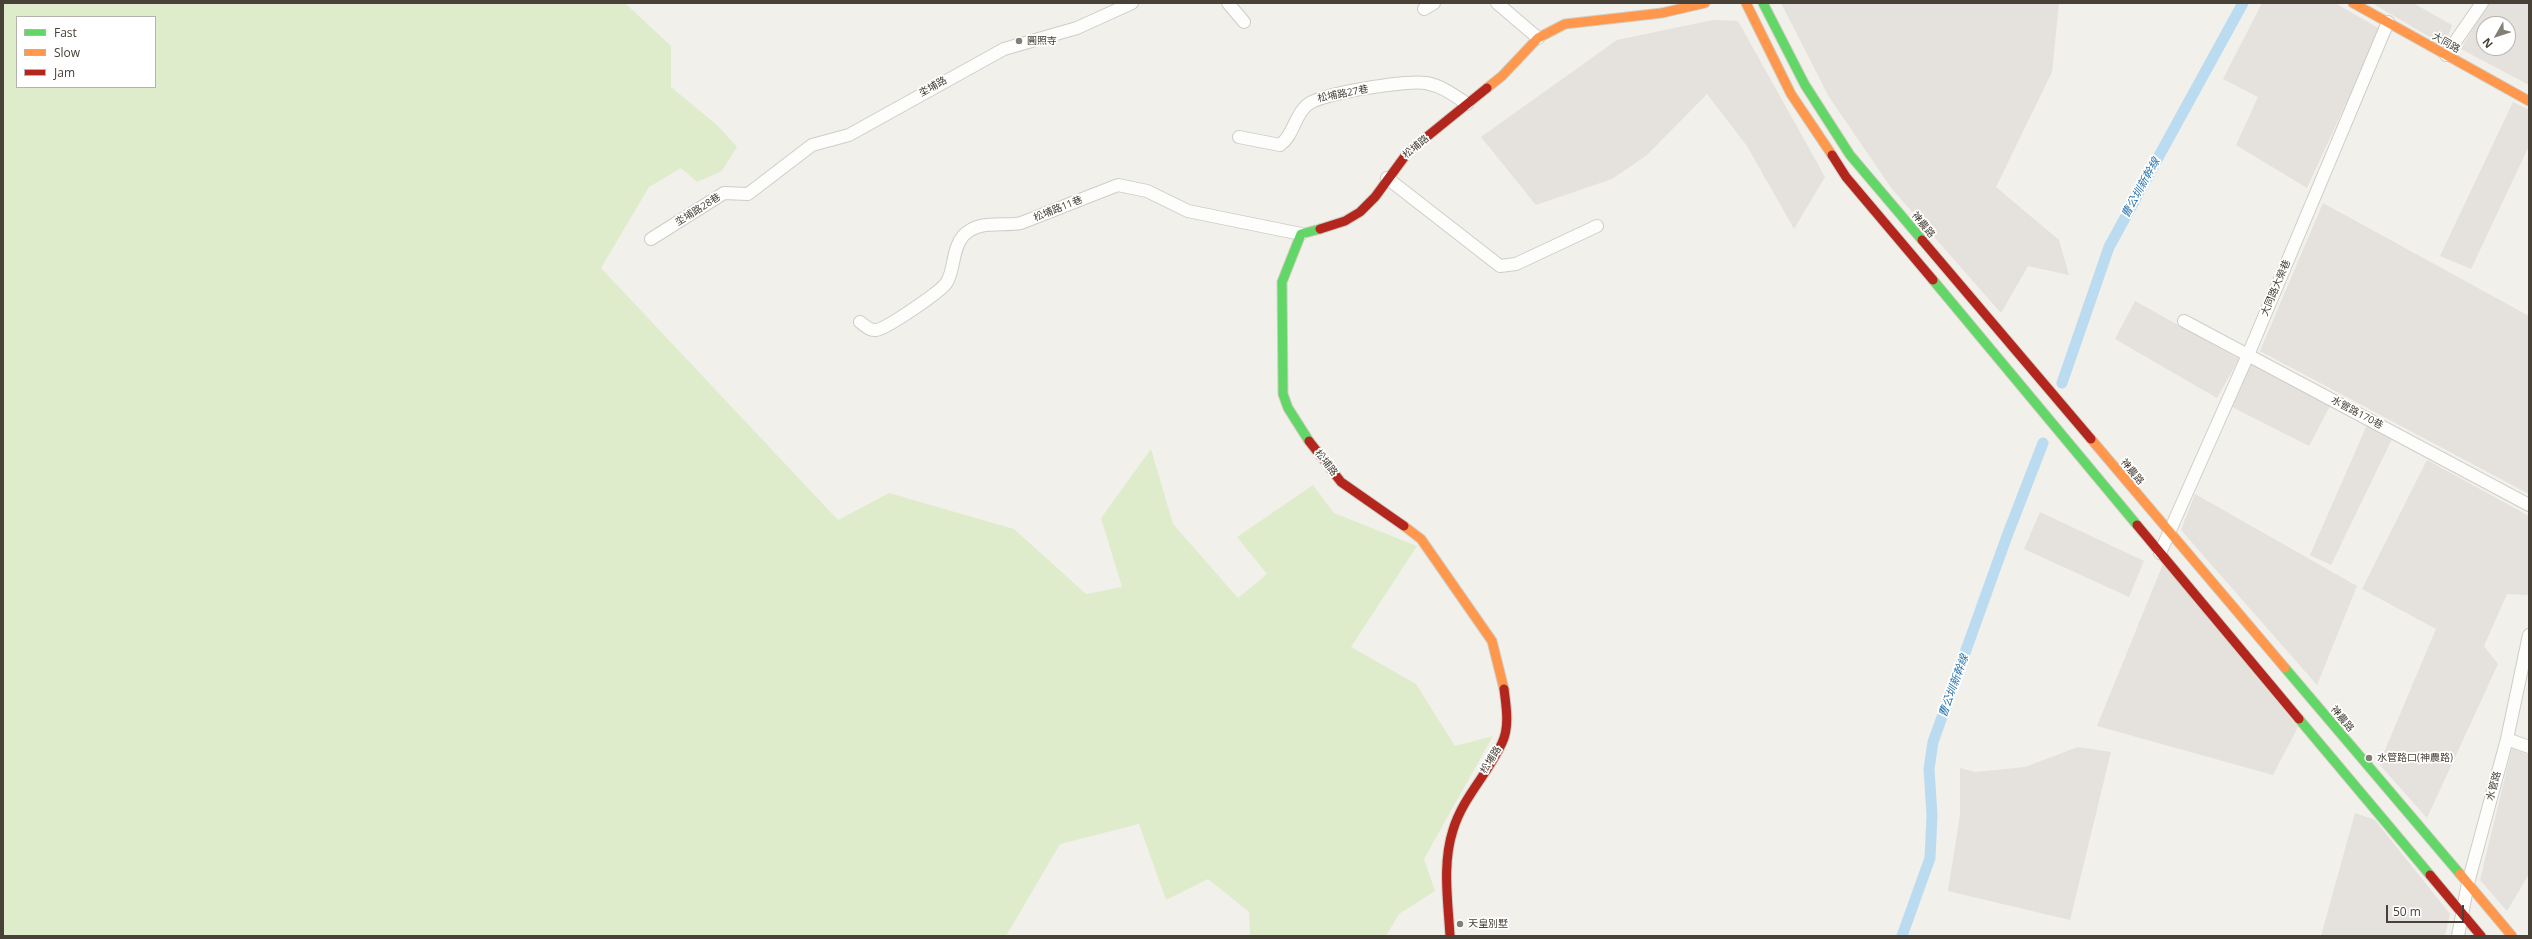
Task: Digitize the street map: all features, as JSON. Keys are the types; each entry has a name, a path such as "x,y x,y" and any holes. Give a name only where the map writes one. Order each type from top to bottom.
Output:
{"street":[{"name":"坔埔路","path":"748,194 812,145 849,135 1004,49 1077,28 1132,3"},
{"path":"1228,3 1244,22"},
{"path":"1497,3 1538,38"},
{"name":"松埔路","path":"1450,936 1446,876 1447,851 1453,829 1465,800 1503,742 1507,711 1503,679 1492,641 1453,588 1421,539 1392,516 1342,482 1309,441 1288,408 1283,394 1282,282 1301,234 1335,225 1351,218 1367,206 1408,152 1502,76 1538,38 1565,24 1660,8 1705,3"},
{"path":"1746,3 1791,94 1846,177 2481,936"},
{"name":"神農路","path":"1762,3 1805,85 1850,155 2512,936"},
{"name":"大同路","path":"2353,3 2529,101"},
{"path":"2446,55 2482,3"},
{"name":"大同路大榮巷","path":"2160,553 2248,355 2388,22"},
{"name":"松埔路27巷","path":"1239,137 1280,145 1289,138 1305,107 1315,100 1406,84 1425,83 1440,86 1467,104"},
{"path":"1387,178 1500,266 1516,264 1597,226"},
{"name":"松埔路11巷","path":"860,322 872,330 877,330 907,314 945,285 952,271 956,248 964,236 976,228 990,223 1009,226 1021,223 1118,185 1147,191 1188,211 1301,234"},
{"name":"坔埔路28巷","path":"651,239 724,193 748,194"},
{"name":"水管路170巷","path":"2184,321 2529,505"},
{"name":"水管路","path":"2458,936 2468,883 2507,739 2529,635"},
{"path":"2507,739 2529,747"}],"shaded area":[{"path":"1781,3 2059,3 2052,72 1996,187 2059,240 2069,275 2028,266 2001,313 1892,189 1829,97"},
{"path":"2262,3 2335,3 2380,29 2307,188 2236,145 2258,97 2223,79"},
{"path":"2372,3 2413,3 2452,25 2445,46"},
{"path":"2488,3 2529,3 2529,85 2461,49 2476,23 2476,56 2516,56 2516,16 2480,16"},
{"path":"1713,20 1738,21 1825,177 1794,229 1747,146 1707,94 1647,155 1612,179 1536,205 1481,137 1617,40"},
{"path":"2513,102 2529,110 2529,146 2471,269 2440,256"},
{"path":"2323,203 2529,316 2529,494 2260,351"},
{"path":"2135,301 2239,359 2217,398 2115,339"},
{"path":"2249,362 2331,404 2309,446 2232,407"},
{"path":"2367,425 2393,437 2331,565 2310,555"},
{"path":"2427,460 2529,516 2529,595 2507,594 2484,646 2498,664 2427,818 2379,764 2436,629 2362,589"},
{"path":"2195,494 2357,586 2317,685 2181,530"},
{"path":"2040,512 2144,561 2129,597 2024,549"},
{"path":"2163,564 2298,727 2273,775 2097,726"},
{"path":"2078,747 2111,752 2070,920 1948,891 1960,815 1960,768 1975,772 2025,767"},
{"path":"2512,748 2529,755 2529,874 2507,911 2480,880"},
{"path":"2355,813 2375,820 2450,914 2445,936 2321,936"}],"green space":[{"path":"3,3 625,3 671,46 671,87 717,125 737,147 722,171 697,182 681,168 649,187 601,268 838,520 889,493 1014,529 1086,594 1122,587 1101,518 1151,449 1173,524 1238,598 1267,574 1237,537 1313,485 1334,513 1417,546 1351,647 1416,684 1455,746 1493,736 1424,859 1435,891 1399,914 1386,936 1250,936 1249,912 1208,879 1166,900 1139,824 1060,844 1006,936 3,936"}],"waterway":[{"name":"曹公圳新幹線","path":"2062,383 2109,247 2243,3"},
{"name":"曹公圳新幹線","path":"1902,936 1930,858 1932,815 1929,769 1933,742 2007,536 2043,443"}],"traffic: fast":[{"path":"1763,3 1805,85 1850,155 1922,240"},
{"path":"1309,441 1288,408 1283,394 1282,282 1301,234 1320,229"},
{"path":"1933,280 2137,525"},
{"path":"2285,668 2460,874"},
{"path":"2299,719 2430,875"}],"traffic: slow":[{"path":"1487,88 1502,76 1538,38 1565,24 1662,13 1705,3"},
{"path":"1746,3 1791,94 1832,155"},
{"path":"2353,3 2529,101"},
{"path":"2091,439 2285,668"},
{"path":"1404,526 1421,539 1492,641 1504,689"},
{"path":"2460,874 2512,936"}],"traffic: jam":[{"path":"1320,229 1345,221 1360,212 1375,197 1408,152 1487,88"},
{"path":"1832,155 1846,177 1933,280"},
{"path":"1922,240 2091,439"},
{"path":"1309,441 1341,482 1404,526"},
{"path":"2137,525 2299,719"},
{"path":"1450,936 1447,896 1447,869 1450,843 1457,818 1502,743 1507,723 1504,689"},
{"path":"2430,875 2481,936"}],"place":[{"name":"圓照寺","path":"1019,41"},
{"name":"水管路口(神農路)","path":"2369,758"},
{"name":"天皇別墅","path":"1460,924"}]}
